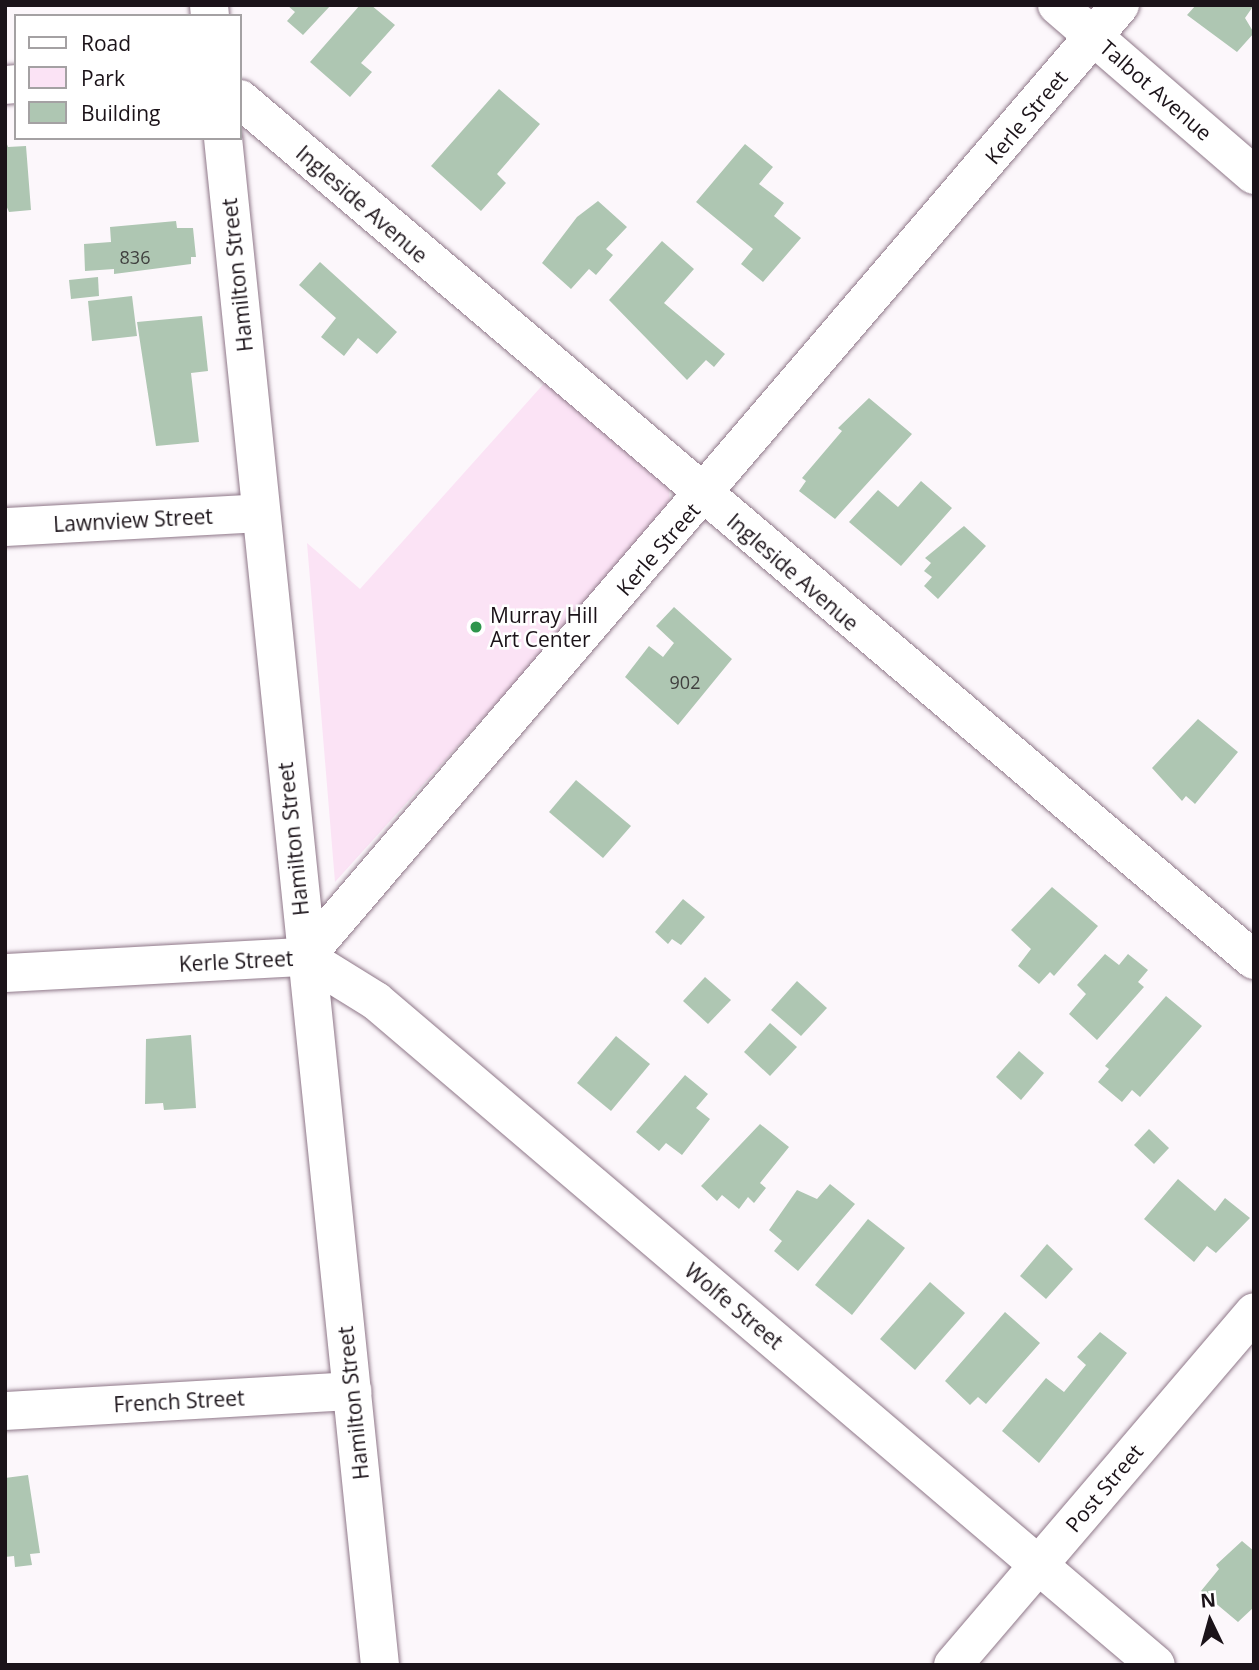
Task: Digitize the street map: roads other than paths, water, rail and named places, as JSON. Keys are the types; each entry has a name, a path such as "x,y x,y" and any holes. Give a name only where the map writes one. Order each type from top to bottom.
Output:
{"street":[{"name":"Talbot Avenue","path":"1057,5 1254,175"},
{"name":"Kerle Street","path":"5,973 305,957 705,496 1120,5"},
{"name":"Ingleside Avenue","path":"242,101 1254,960"},
{"name":"Hamilton Street","path":"223,140 305,957 380,1665"},
{"name":"Lawnview Street","path":"5,527 261,513"},
{"name":"Wolfe Street","path":"305,957 376,1001 1156,1665"},
{"name":"Post Street","path":"953,1665 1254,1312"},
{"name":"French Street","path":"5,1411 352,1391"}],"place":[{"name":"Murray Hill Art Center","path":"476,627"}]}
